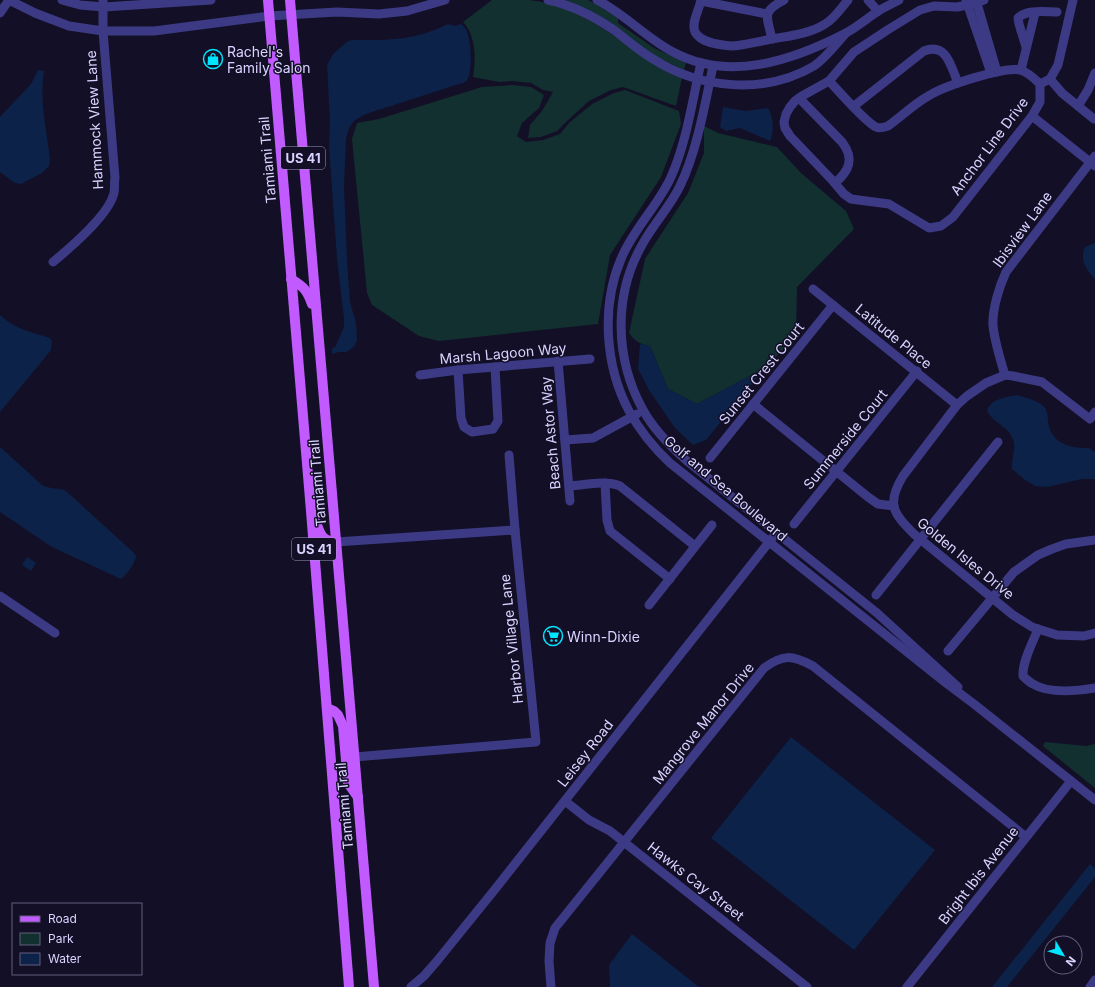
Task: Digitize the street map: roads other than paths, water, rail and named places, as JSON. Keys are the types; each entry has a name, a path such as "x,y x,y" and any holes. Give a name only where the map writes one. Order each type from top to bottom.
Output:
{"main road":[{"name":"Tamiami Trail","path":"268,0 349,987"},
{"name":"Tamiami Trail","path":"290,0 374,987"},
{"path":"291,280 302,286 308,292 317,315"},
{"path":"311,511 322,536 327,541 336,542"},
{"path":"327,708 334,711 343,726 348,782 358,796"}],"street":[{"path":"0,13 9,0 69,26 103,31 154,31 269,16 337,12 379,14 407,12 445,0"},
{"path":"62,0 80,5 211,0"},
{"path":"548,0 563,3 590,16 613,30 652,59 673,70 698,79 733,85 760,84 794,76 815,65 846,34 878,11 899,0"},
{"path":"597,0 620,14 674,53 713,66 734,67 760,65 794,57 846,34"},
{"path":"767,14 701,0 693,26 695,32 700,38 722,45 732,46 804,32 824,25 833,19 848,0"},
{"path":"772,39 767,14 769,9 784,0"},
{"path":"868,0 878,11"},
{"path":"1040,84 1050,79 1058,65 1073,0"},
{"path":"974,2 994,73"},
{"name":"Anchor Line Drive","path":"974,2 957,7 934,6 920,10 854,52 829,81 799,98 790,107 786,114 784,128 844,194 851,199 889,204 929,228 941,226 953,217 1032,116 1040,102 1040,84 1021,70"},
{"name":"Hammock View Lane","path":"53,262 78,241 108,207 114,194 115,178 103,31 103,3"},
{"path":"1026,47 1018,18 1024,14 1057,12"},
{"path":"829,81 869,122 877,127 883,128 888,126 931,94 958,83 994,73 1006,70 1021,70 1035,13"},
{"path":"854,106 924,51 930,49 942,51 946,55 958,83"},
{"name":"Golf and Sea Boulevard","path":"701,63 684,140 678,159 661,196 630,240 613,279 608,336 611,360 617,384 632,417 655,448 670,463 1095,800"},
{"name":"Golf and Sea Boulevard","path":"713,66 689,165 671,202 642,245 625,286 621,314 621,339 630,381 643,411 658,432 677,452 901,634 950,678 974,704"},
{"path":"1078,106 1088,90 1095,73"},
{"path":"1050,79 1062,93 1094,119"},
{"path":"799,98 847,149 850,162 848,168 841,178 835,183"},
{"path":"1032,116 1093,161"},
{"name":"Ibisview Lane","path":"1005,375 996,346 993,325 998,290 1006,272 1093,161"},
{"name":"Latitude Place","path":"813,289 917,371 957,405"},
{"name":"Sunset Crest Court","path":"710,458 833,305"},
{"name":"Marsh Lagoon Way","path":"420,375 458,370 590,359"},
{"name":"Beach Astor Way","path":"558,361 570,501"},
{"path":"458,370 461,418 464,427 472,432 493,429 498,421 495,367"},
{"name":"Summerside Court","path":"794,524 917,371"},
{"path":"753,404 836,472 878,504 894,506 895,489 903,476 957,405 986,383 1005,375 1042,382 1090,418 1095,412"},
{"path":"565,440 593,438 643,411"},
{"path":"876,595 998,442"},
{"path":"336,542 515,530 509,455"},
{"path":"605,483 607,520 610,531 670,579"},
{"path":"569,486 605,483 620,486 695,546"},
{"name":"Golden Isles Drive","path":"894,506 902,523 920,540 1013,615 1032,627 1056,635 1084,636 1095,633"},
{"path":"649,605 712,525"},
{"name":"Harbor Village Lane","path":"354,757 536,742 515,530"},
{"name":"Leisey Road","path":"411,987 424,976 437,961 777,533"},
{"path":"948,651 1014,572 1038,555 1066,544 1095,540"},
{"path":"0,596 55,633"},
{"path":"1038,629 1027,655 1022,672 1023,676 1034,685 1060,691 1076,691 1095,688"},
{"name":"Mangrove Manor Drive","path":"552,987 549,962 550,942 555,928 625,843 764,668 774,661 786,656 799,658 813,666 1026,837"},
{"name":"Bright Ibis Avenue","path":"907,987 1071,781"},
{"name":"Hawks Cay Street","path":"565,801 590,820 610,831 807,987"},
{"path":"1090,987 1095,980"}],"water":[{"path":"448,24 455,26 461,24 466,30 468,36 471,64 469,76 466,81 461,84 366,114 355,120 349,128 346,139 344,187 350,302 356,323 357,340 354,347 346,352 332,354 332,348 335,347 344,327 344,319 337,259 329,147 330,120 327,65 333,54 348,41 412,37 436,30"},
{"path":"38,70 44,71 42,93 50,159 49,166 42,173 21,184 15,183 0,172 0,117 31,84"},
{"path":"723,107 745,111 768,108 773,124 770,141 740,128 726,131 720,127"},
{"path":"1095,243 1095,279 1084,264 1083,251 1085,247"},
{"path":"0,315 11,324 29,332 50,338 52,342 51,350 0,412"},
{"path":"640,344 650,346 668,389 697,404 765,368 706,440 693,445 675,428 649,390 638,369"},
{"path":"1017,395 1036,401 1045,408 1051,432 1059,441 1077,448 1089,448 1095,452 1095,479 1082,479 1047,487 1035,486 1012,469 1014,443 1010,433 987,411 991,404 995,401"},
{"path":"0,447 42,485 66,491 133,552 136,556 134,562 121,579 52,547 0,512"},
{"path":"27,557 36,563 31,571 22,565"},
{"path":"791,737 935,850 854,950 711,838"},
{"path":"1090,864 1095,868 1095,877 1049,935 1043,935 1043,942 1007,987 992,987"},
{"path":"632,934 699,987 610,987 609,965"}],"place":[{"name":"Rachel's Family Salon","path":"213,59"},
{"name":"Winn-Dixie","path":"553,636"}]}
